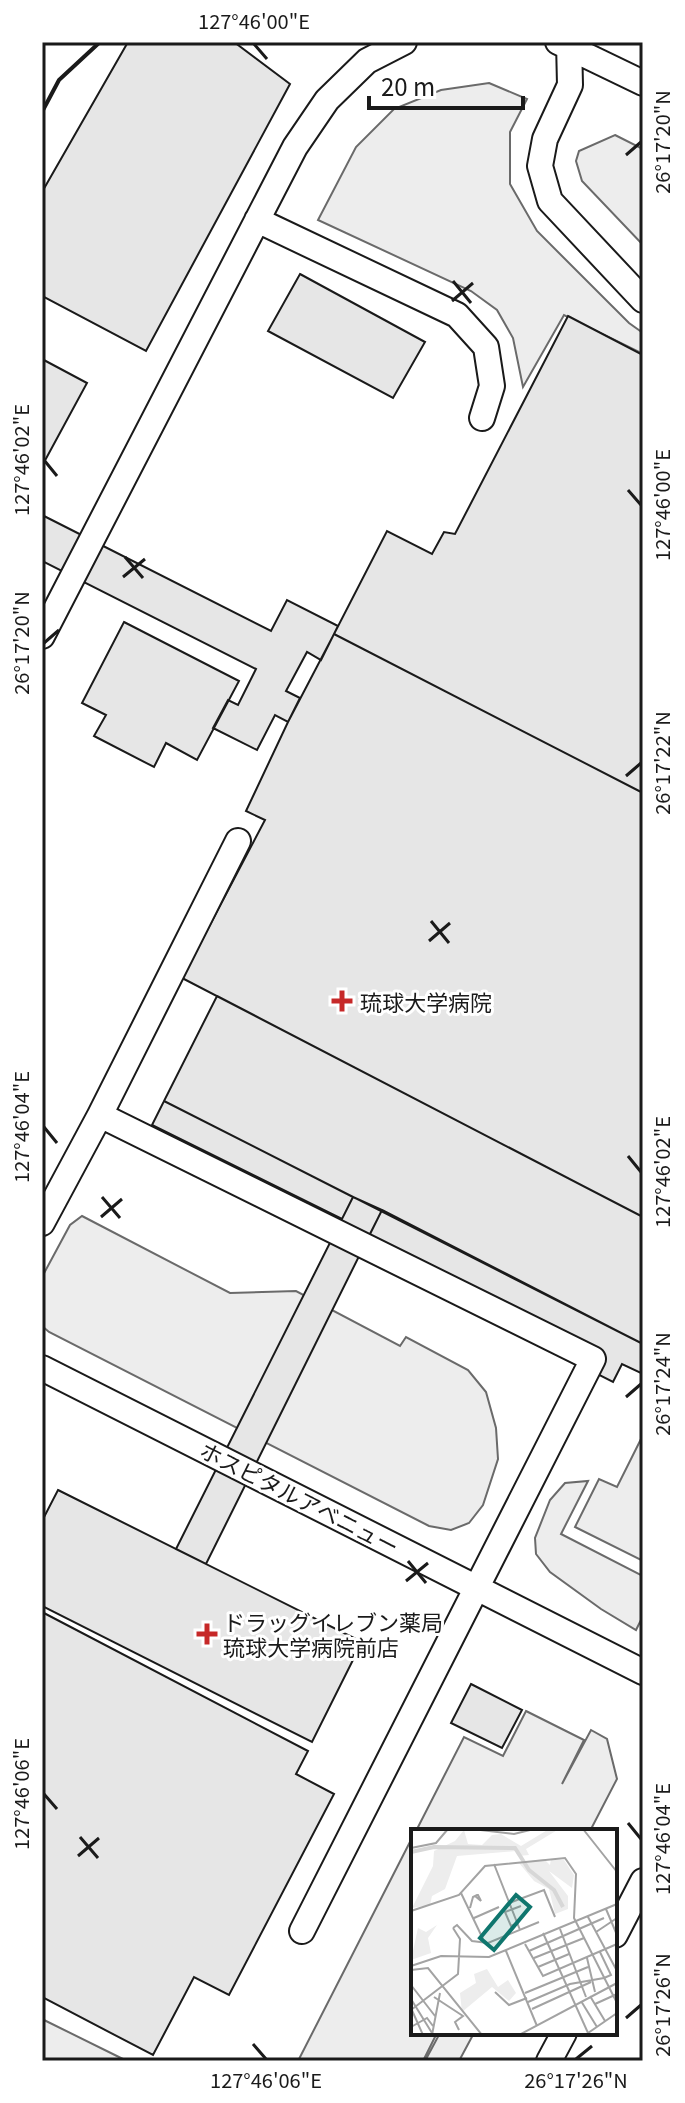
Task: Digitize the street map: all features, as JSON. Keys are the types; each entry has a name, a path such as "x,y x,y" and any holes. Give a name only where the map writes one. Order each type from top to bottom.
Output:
{"lane":[{"path":"42,636 295,147 327,100 367,61 404,42"},
{"path":"565,43 643,83"},
{"path":"565,43 570,85 545,139 540,166 550,201 643,300"},
{"path":"257,220 457,315 486,347 492,386 482,418"},
{"path":"42,1223 238,841"},
{"path":"100,1115 593,1359 302,1931"},
{"name":"ホスピタルアベニュー","path":"42,1368 643,1672"},
{"path":"617,1931 643,1881"},
{"path":"549,2061 563,2035"}],"shaded area":[{"path":"489,83 527,99 510,132 510,184 537,231 629,323 643,333 643,354 564,315 523,387 513,338 497,310 471,291 318,220 356,147 394,109 441,90"},
{"path":"615,135 643,149 643,245 582,181 576,161 579,151"},
{"path":"82,1216 230,1293 296,1291 400,1346 406,1337 468,1370 486,1392 496,1428 498,1459 483,1505 469,1523 451,1530 429,1526 49,1332 42,1326 42,1277 70,1225"},
{"path":"643,1435 643,1561 575,1527 599,1479 617,1487"},
{"path":"588,1481 561,1534 643,1576 643,1616 636,1630 550,1572 536,1554 535,1538 550,1500 565,1483"},
{"path":"526,1711 584,1740 562,1784 591,1730 607,1739 617,1779 591,1829 417,1829 464,1737 503,1756"},
{"path":"411,1840 411,2035 436,2035 423,2061 298,2061"},
{"path":"42,2019 127,2061 42,2061"},
{"path":"439,2035 473,2035 459,2061 425,2061"}],"building":[{"path":"128,42 234,42 290,84 146,351 42,296 42,192"},
{"path":"300,274 425,342 393,398 268,331"},
{"path":"568,316 643,355 643,793 334,634 387,531 432,554 444,532 455,534"},
{"path":"42,359 87,383 42,466"},
{"path":"42,515 271,631 287,600 338,626 321,660 307,652 286,691 300,698 288,722 275,715 257,750 213,728 228,700 238,705 256,669 42,561"},
{"path":"124,622 239,681 197,760 166,743 154,767 94,736 106,715 82,703"},
{"path":"334,634 643,793 643,1217 182,978 265,820 246,811"},
{"path":"217,996 643,1217 643,1344 164,1101"},
{"path":"164,1101 353,1197 342,1219 152,1125"},
{"path":"353,1197 382,1210 206,1564 176,1549"},
{"path":"382,1210 643,1344 643,1374 622,1364 613,1382 395,1271 369,1236"},
{"path":"58,1490 362,1642 312,1742 42,1606 42,1521"},
{"path":"42,1612 308,1751 296,1774 334,1794 229,1995 194,1977 153,2055 42,1997"},
{"path":"471,1684 522,1710 502,1748 451,1723"}],"wall":[{"path":"42,112 59,80 100,42"}],"place":[{"name":"琉球大学病院","path":"342,1001"},
{"name":"ドラッグイレブン薬局 琉球大学病院前店","path":"207,1634"}]}
